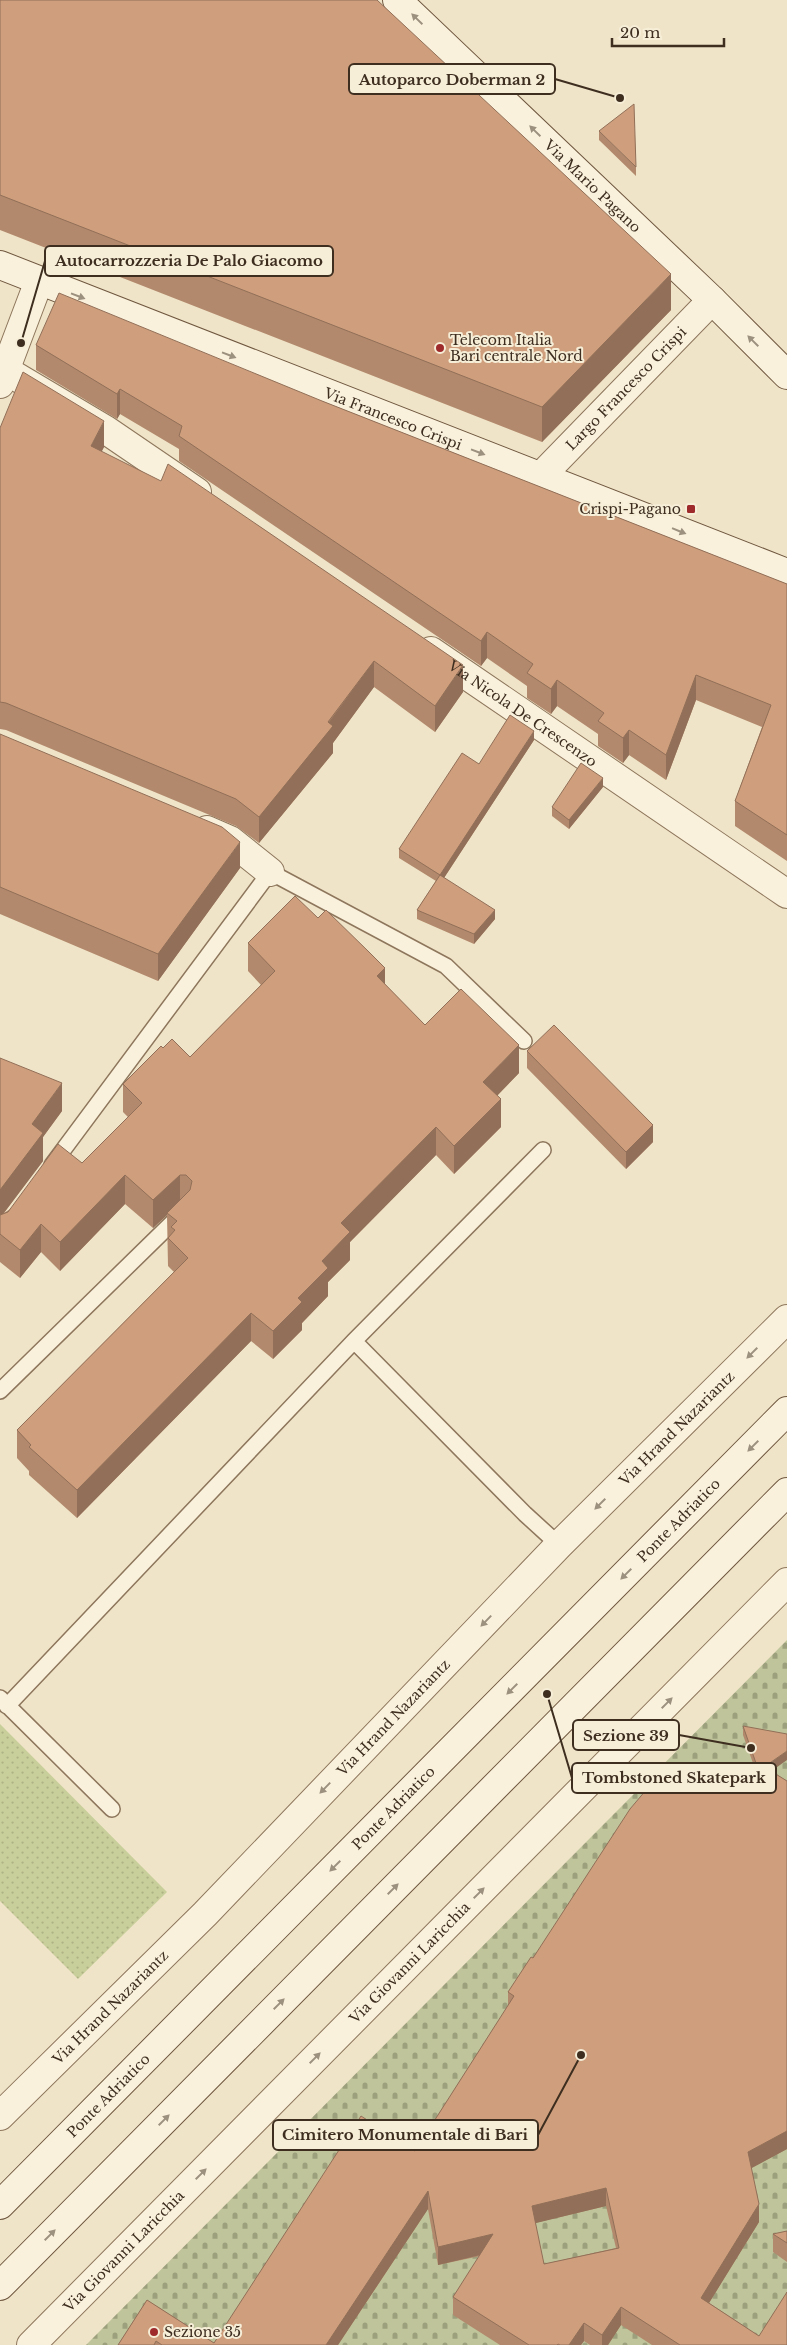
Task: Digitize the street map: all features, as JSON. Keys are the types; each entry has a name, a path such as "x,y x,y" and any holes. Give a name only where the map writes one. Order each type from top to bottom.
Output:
{"main road":[{"name":"Via Mario Pagano","path":"397,0 712,300 787,375"},
{"name":"Via Francesco Crispi","path":"0,265 787,574"},
{"path":"38,281 2,373 106,430 220,508"},
{"name":"Largo Francesco Crispi","path":"541,476 712,300"},
{"name":"Via Nicola De Crescenzo","path":"408,635 787,894"},
{"path":"184,820 230,840 270,872"},
{"name":"Via Hrand Nazariantz","path":"0,2116 205,1914 559,1544 784,1325"},
{"name":"Ponte Adriatico","path":"0,2205 787,1411"},
{"path":"8,2278 787,1492"},
{"name":"Via Giovanni Laricchia","path":"31,2345 787,1582"}],"lane":[{"path":"41,1179 270,872 446,966 524,1041"},
{"path":"112,1808 4,1702 354,1341 543,1150"},
{"path":"0,1391 183,1212"},
{"path":"354,1341 525,1514 559,1544"}],"green space":[{"path":"787,1640 787,2345 86,2345"},
{"path":"0,1724 167,1892 78,1979 0,1901"}],"building":[{"path":"0,0 377,0 671,274 542,407 0,195"},
{"path":"634,104 636,167 599,131"},
{"path":"59,293 322,401 787,584 787,835 735,801 771,705 696,675 666,755 629,730 623,738 598,721 604,713 557,680 551,689 527,673 533,664 487,632 481,641 179,436 182,426 120,389 117,394 36,345"},
{"path":"23,372 104,421 91,446 161,481 168,464 463,665 435,706 374,661 328,722 333,726 259,817 236,799 0,702 0,428"},
{"path":"510,715 534,731 440,875 399,849 462,753 479,764"},
{"path":"0,734 222,827 240,842 158,954 0,887"},
{"path":"581,763 603,778 569,820 552,807"},
{"path":"440,875 495,910 474,934 417,910"},
{"path":"295,896 318,918 326,910 369,952 385,968 377,976 425,1025 461,989 519,1045 483,1082 501,1099 454,1146 436,1127 341,1223 350,1232 322,1261 328,1268 298,1298 302,1302 273,1331 251,1313 77,1490 29,1447 31,1445 17,1430 188,1258 168,1238 175,1230 171,1227 177,1221 167,1213 190,1190 192,1181 186,1175 180,1175 153,1200 125,1175 60,1242 41,1224 20,1250 0,1234 0,1215 8,1212 58,1144 82,1163 142,1103 123,1084 161,1046 163,1048 172,1039 190,1057 275,971 248,943"},
{"path":"554,1025 653,1125 626,1152 527,1051"},
{"path":"0,1058 62,1083 32,1124 43,1133 0,1190"},
{"path":"743,1726 787,1734 787,1751 764,1767 761,1765 757,1766"},
{"path":"761,1765 787,1781 787,2131 748,2152 759,2204 701,2298 759,2336 787,2292 787,2345 680,2345 621,2307 602,2335 584,2323 569,2345 529,2345 453,2297 493,2234 438,2247 428,2191 326,2345 162,2345 156,2341 154,2345 118,2345 147,2300 214,2343 361,2116 415,2151 514,1996 508,1992 531,1957 533,1958 630,1809 652,1783 662,1792 711,1770","holes":["606,2188 619,2248 544,2264 532,2206"]},
{"path":"787,2231 787,2243 773,2234"}],"place":[{"name":"Autoparco Doberman 2","path":"620,98"},
{"name":"Autocarrozzeria De Palo Giacomo","path":"21,343"},
{"name":"Telecom Italia Bari centrale Nord","path":"440,348"},
{"name":"Crispi-Pagano","path":"691,509"},
{"name":"Tombstoned Skatepark","path":"547,1694"},
{"name":"Sezione 39","path":"751,1748"},
{"name":"Cimitero Monumentale di Bari","path":"581,2055"},
{"name":"Sezione 35","path":"154,2332"}]}
